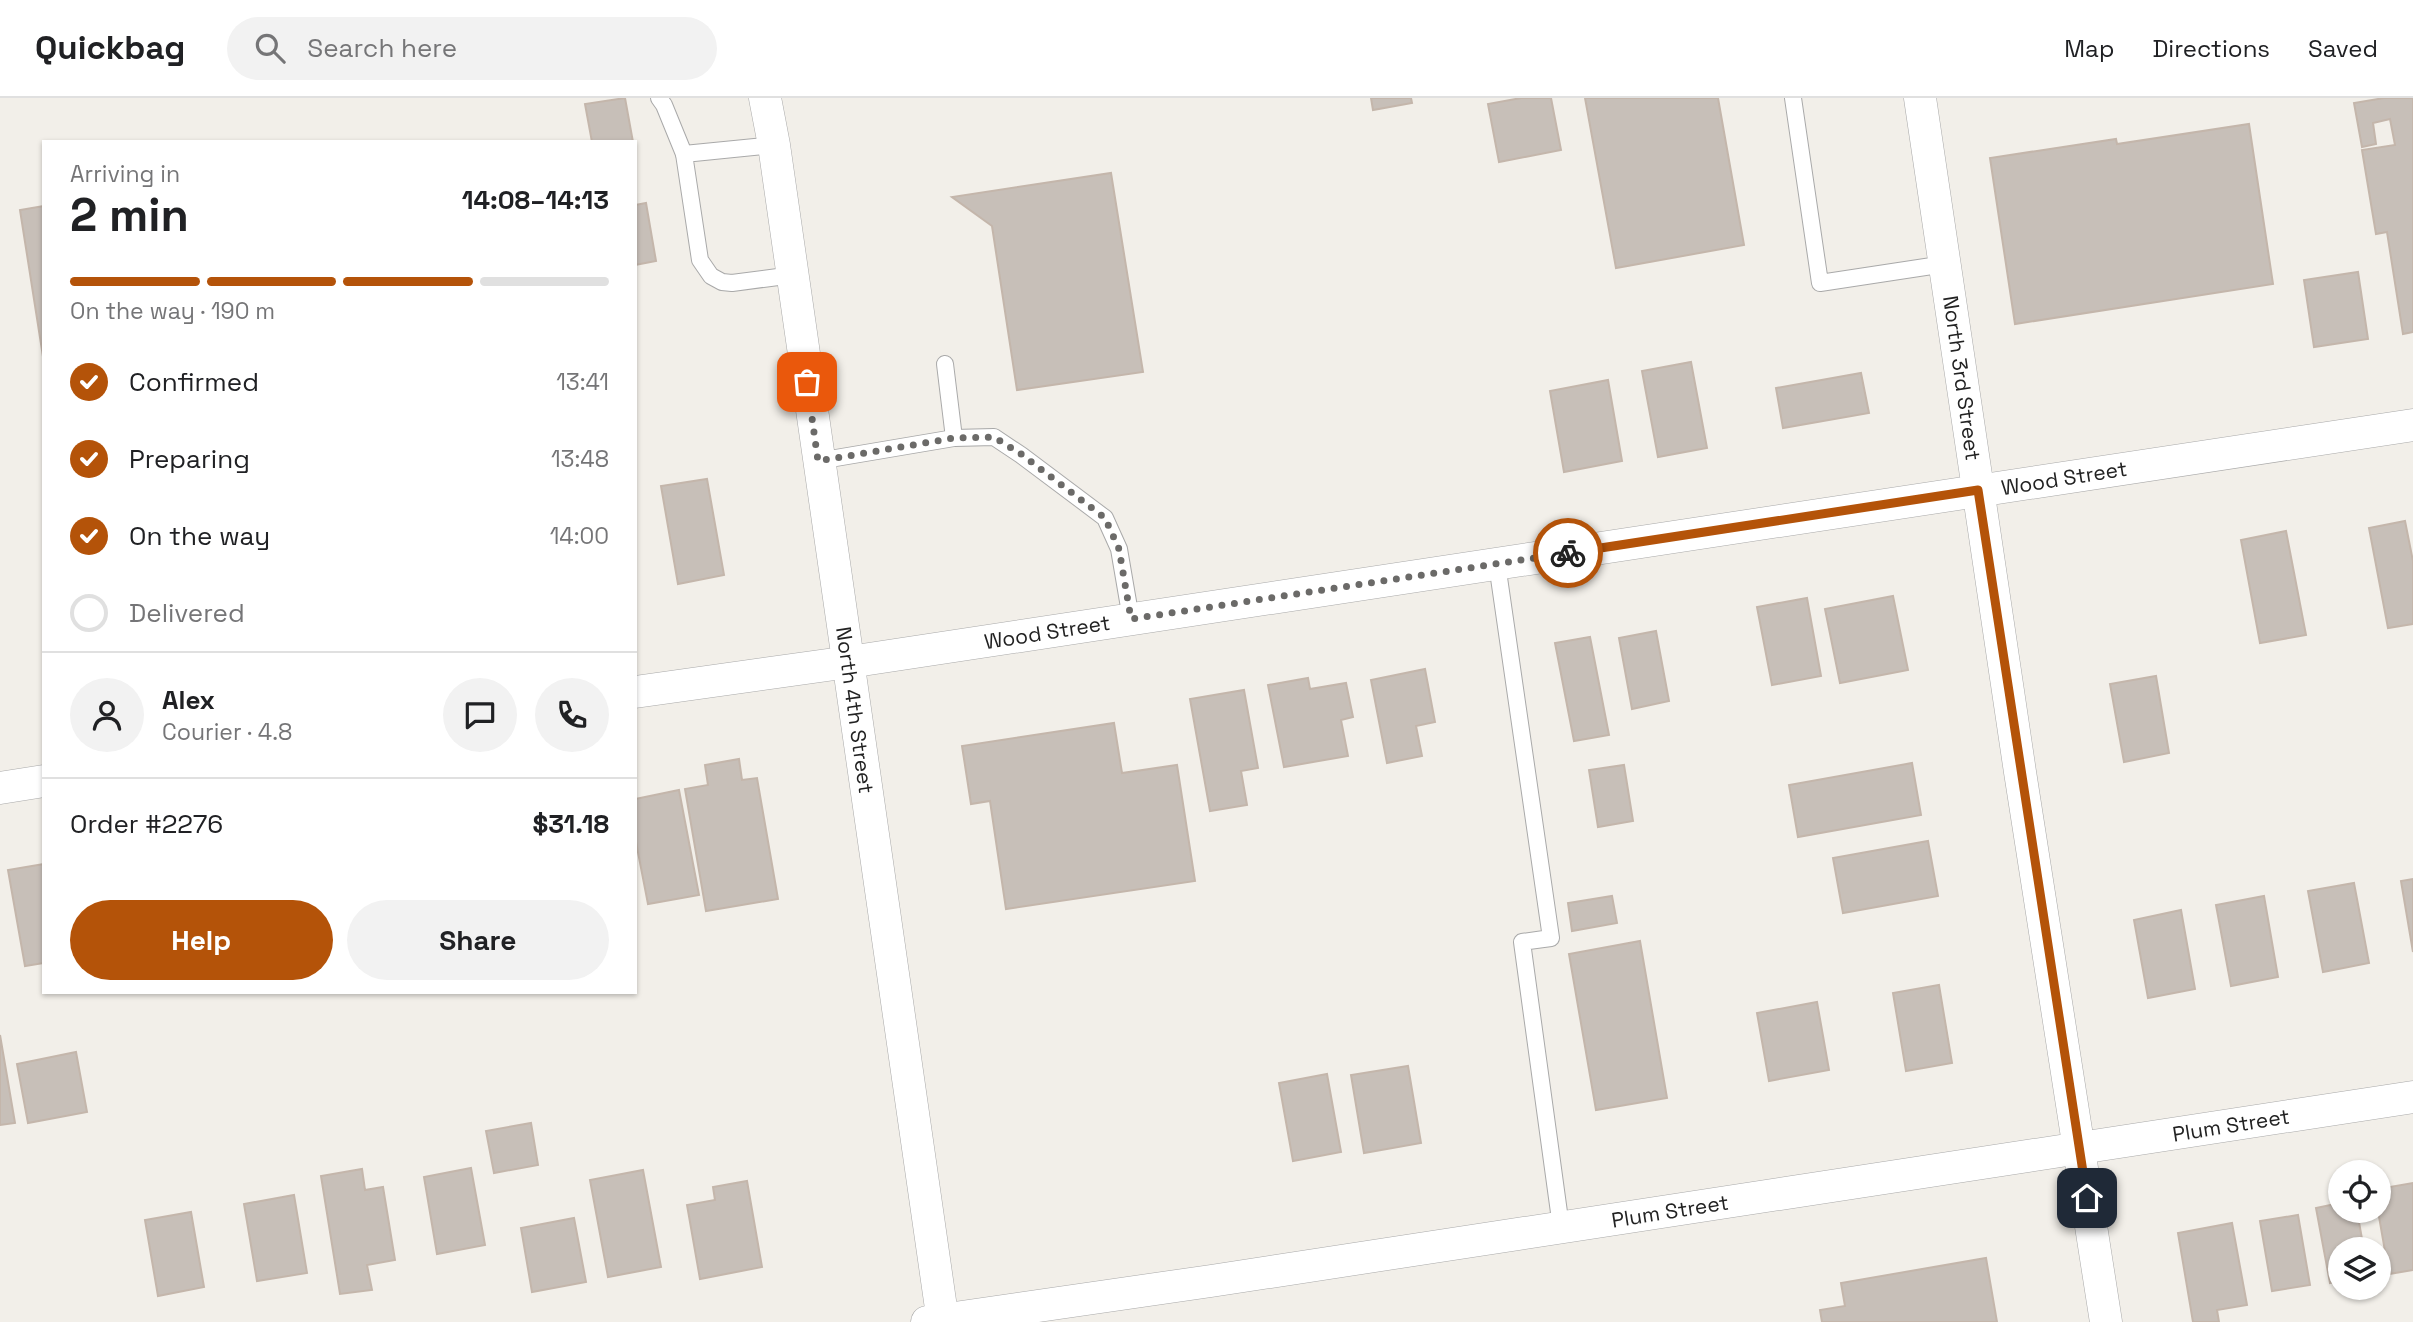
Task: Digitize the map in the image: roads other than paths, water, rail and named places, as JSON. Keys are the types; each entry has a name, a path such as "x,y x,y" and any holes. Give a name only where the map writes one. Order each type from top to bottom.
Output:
{"street":[{"name":"North 4th Street","path":"765,98 849,662 937,1321"},
{"name":"North 3rd Street","path":"1920,98 2106,1322"},
{"name":"Wood Street","path":"637,692 2413,425"},
{"path":"0,788 42,781"},
{"name":"Plum Street","path":"937,1321 2413,1097"}],"lane":[{"path":"659,98 684,154 700,260 711,276 722,282 732,283 793,275"},
{"path":"1793,98 1820,283 1945,264"},
{"path":"684,154 774,145"},
{"path":"944,364 954,438"},
{"path":"818,461 954,438 994,437 1021,454 1105,518 1119,549 1131,619"},
{"path":"1497,564 1551,938 1522,942 1561,1227"}]}
